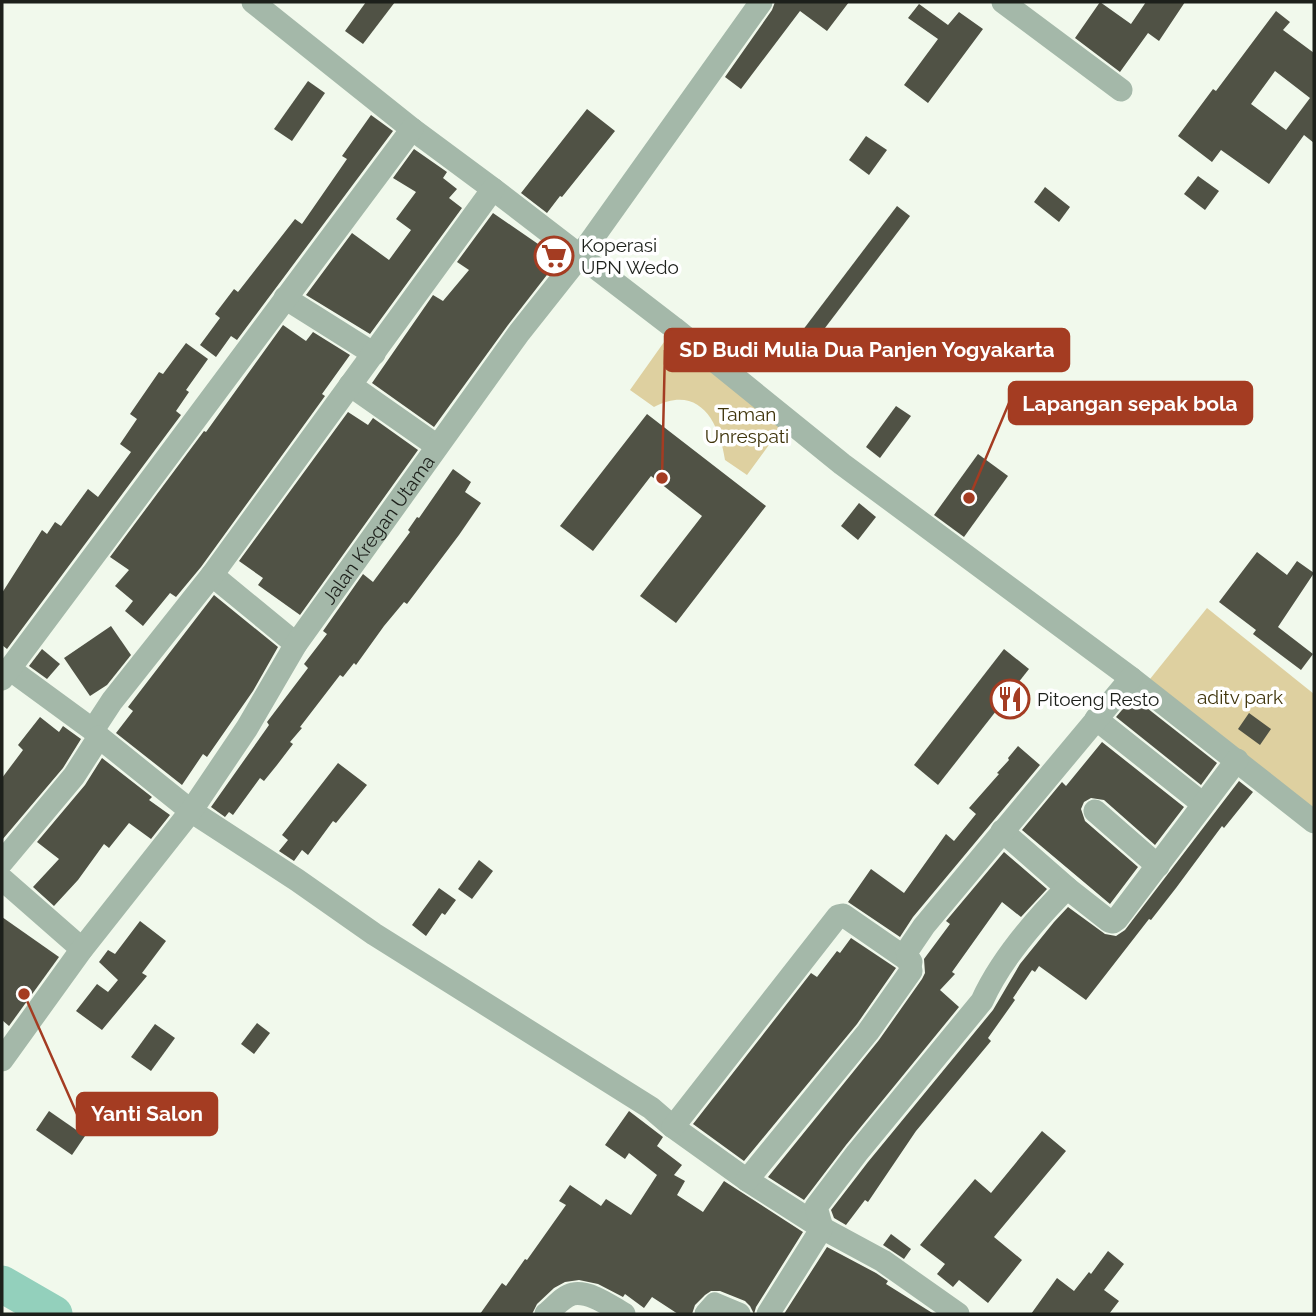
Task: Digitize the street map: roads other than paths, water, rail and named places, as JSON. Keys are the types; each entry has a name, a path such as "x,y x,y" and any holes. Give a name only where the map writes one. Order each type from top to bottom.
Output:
{"street":[{"path":"253,2 412,129 674,328 842,464 1131,678 1314,822"},
{"name":"Jalan Kregan Utama","path":"2,1060 82,949 191,811 247,728 296,643 519,333 580,256 761,2"},
{"path":"1003,2 1121,90"},
{"path":"412,129 6,674 93,730 133,674 212,575 494,189"},
{"path":"285,299 374,354"},
{"path":"350,384 437,446"},
{"path":"212,575 296,643"},
{"path":"747,1180 868,1032 911,971 907,951 924,926 1131,678"},
{"path":"1096,719 1203,804"},
{"path":"2,862 74,776 99,737 191,811 374,934 608,1080 651,1108 747,1180 822,1228 883,1261 958,1314"},
{"path":"1002,831 1067,888 1113,922 1237,760"},
{"path":"1095,811 1158,866"},
{"path":"2,879 82,949"},
{"path":"768,1314 822,1228 816,1207 982,1001 995,974 1049,906 1067,888"},
{"path":"673,1127 838,916 843,915 911,962"},
{"path":"546,1314 568,1297 579,1294 600,1300 624,1314"},
{"path":"706,1314 715,1304 739,1314"}],"waterway":[{"path":"2,1284 54,1314"}],"place":[{"name":"Koperasi UPN Wedo","path":"554,256"},
{"name":"SD Budi Mulia Dua Panjen Yogyakarta","path":"662,478"},
{"name":"Lapangan sepak bola","path":"969,498"},
{"name":"Pitoeng Resto","path":"1010,699"},
{"name":"Yanti Salon","path":"24,994"}],"park label":[{"name":"Taman Unrespati","path":"747,425"},
{"name":"aditv park","path":"1240,697"}]}
